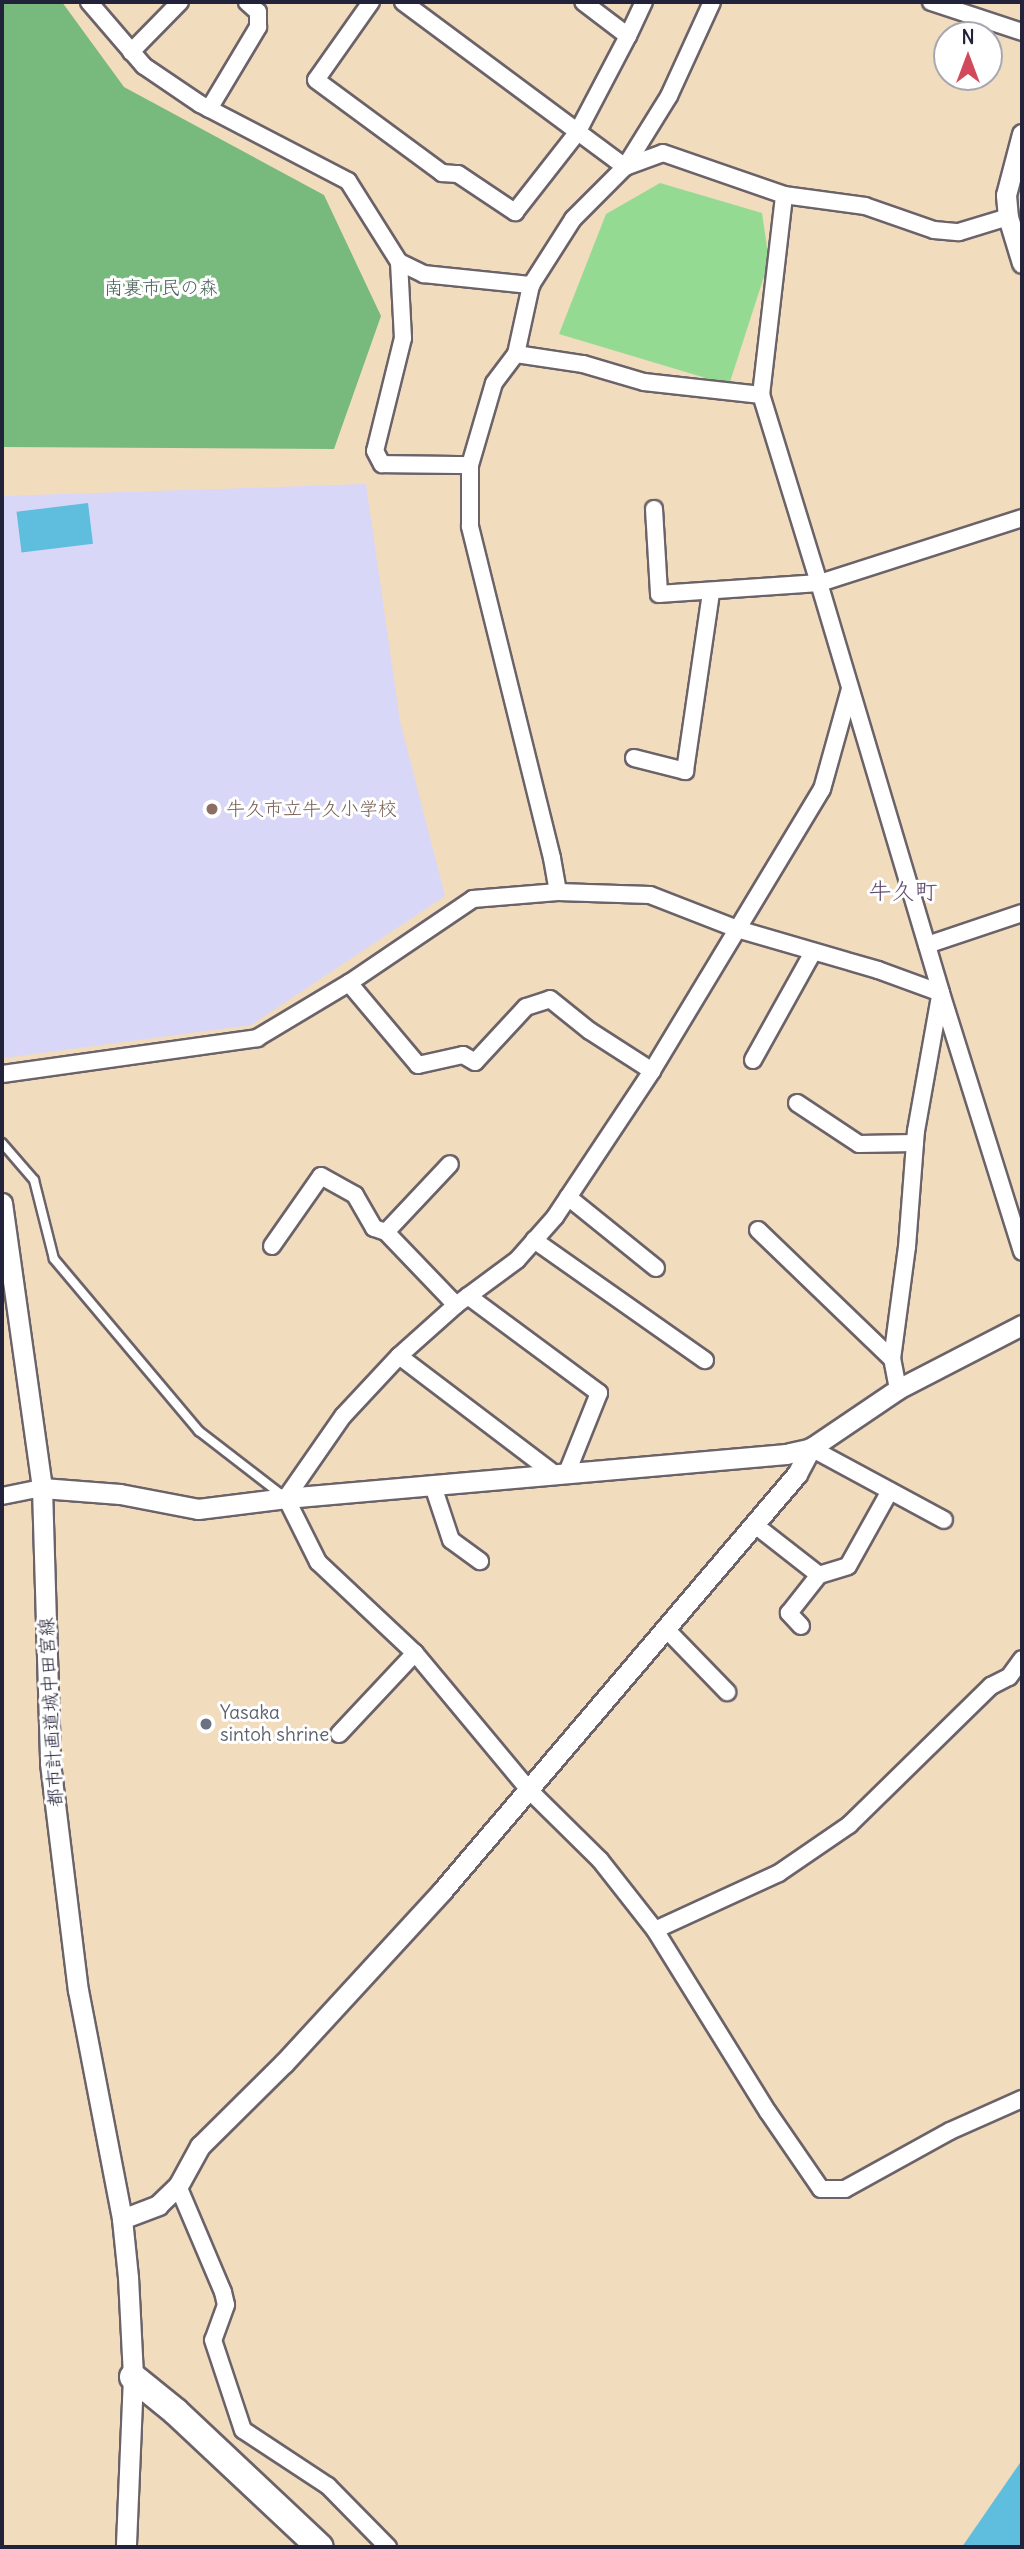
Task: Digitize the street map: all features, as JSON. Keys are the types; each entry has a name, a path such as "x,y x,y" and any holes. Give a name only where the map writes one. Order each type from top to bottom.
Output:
{"highway":[{"path":"133,2377 176,2412 320,2547"}],"street":[{"path":"89,2 144,66 209,109 348,181 399,262 403,338 374,451 382,464 470,465"},
{"path":"131,52 180,2"},
{"path":"209,109 258,27 258,12 247,2"},
{"path":"370,2 316,80 442,173 458,174 515,212 577,133 644,2"},
{"path":"403,2 625,167"},
{"path":"583,2 628,36"},
{"path":"558,892 549,844 470,526 470,465 494,383 516,354 531,285 573,219 625,167 669,96 712,2"},
{"path":"931,2 1022,32"},
{"path":"1022,134 1006,195 1008,217 1022,264"},
{"path":"625,167 663,153 785,195 865,206 934,230 959,232 1008,217"},
{"path":"785,195 770,299 761,396 1022,1252"},
{"path":"399,262 424,274 531,285"},
{"path":"516,354 583,364 644,382 761,396"},
{"path":"654,509 659,594 819,583 1022,518"},
{"path":"634,758 685,771 711,592"},
{"path":"286,1499 343,1416 399,1356 462,1301 517,1260 568,1197 652,1070 822,789 850,689"},
{"path":"2,1074 257,1038 349,984 473,899 558,892 650,895 737,929 941,993"},
{"path":"927,945 1022,913"},
{"path":"753,1060 813,951"},
{"path":"349,984 418,1065 463,1055 475,1062 526,1007 550,999 590,1031 652,1070"},
{"path":"898,1389 892,1359 907,1247 915,1143 941,993"},
{"path":"797,1102 859,1144 915,1143"},
{"path":"386,1232 450,1164"},
{"path":"272,1246 321,1176 355,1195 374,1228 386,1232 462,1301 599,1393 561,1475"},
{"path":"568,1197 656,1268"},
{"name":"都市計画道城中田宮線","path":"2,1203 42,1488 50,1763 78,1990 122,2219 133,2377 126,2547"},
{"path":"758,1230 892,1359"},
{"path":"534,1240 705,1360"},
{"path":"2,1496 42,1488 120,1494 198,1509 786,1454 811,1448 898,1389 1022,1325"},
{"path":"399,1356 561,1475"},
{"path":"811,1448 944,1520"},
{"path":"122,2219 158,2206 178,2186 200,2146 294,2053 442,1891 755,1525 797,1474 811,1448"},
{"path":"433,1486 451,1540 480,1561"},
{"path":"801,1626 789,1613 819,1575 848,1566 890,1491"},
{"path":"286,1499 318,1562 415,1653 529,1790 600,1860 655,1930 768,2112 821,2189 845,2189 950,2131 1022,2099"},
{"path":"755,1525 819,1575"},
{"path":"666,1629 727,1692"},
{"path":"339,1734 415,1653"},
{"path":"655,1930 779,1873 849,1825 991,1686 1009,1676 1022,1659"},
{"path":"178,2186 223,2292 226,2305 213,2340 243,2430 328,2486 388,2547"}],"lane":[{"path":"2,1143 34,1180 54,1259 198,1431 286,1499"}],"shaded area":[{"name":"牛久市立牛久小学校","path":"366,484 400,721 445,896 251,1025 4,1058 2,496"}],"green space":[{"name":"南裏市民の森","path":"2,2 62,2 124,87 324,195 381,316 334,449 2,447"},
{"path":"660,183 762,213 769,261 729,385 559,334 606,214"}],"water":[{"path":"88,503 93,544 22,552 17,512"},
{"path":"1022,2460 1022,2547 962,2547"}],"place":[{"name":"牛久市立牛久小学校","path":"212,809"},
{"name":"Yasaka sintoh shrine","path":"206,1724"}],"district":[{"name":"牛久町","path":"903,891"}]}
